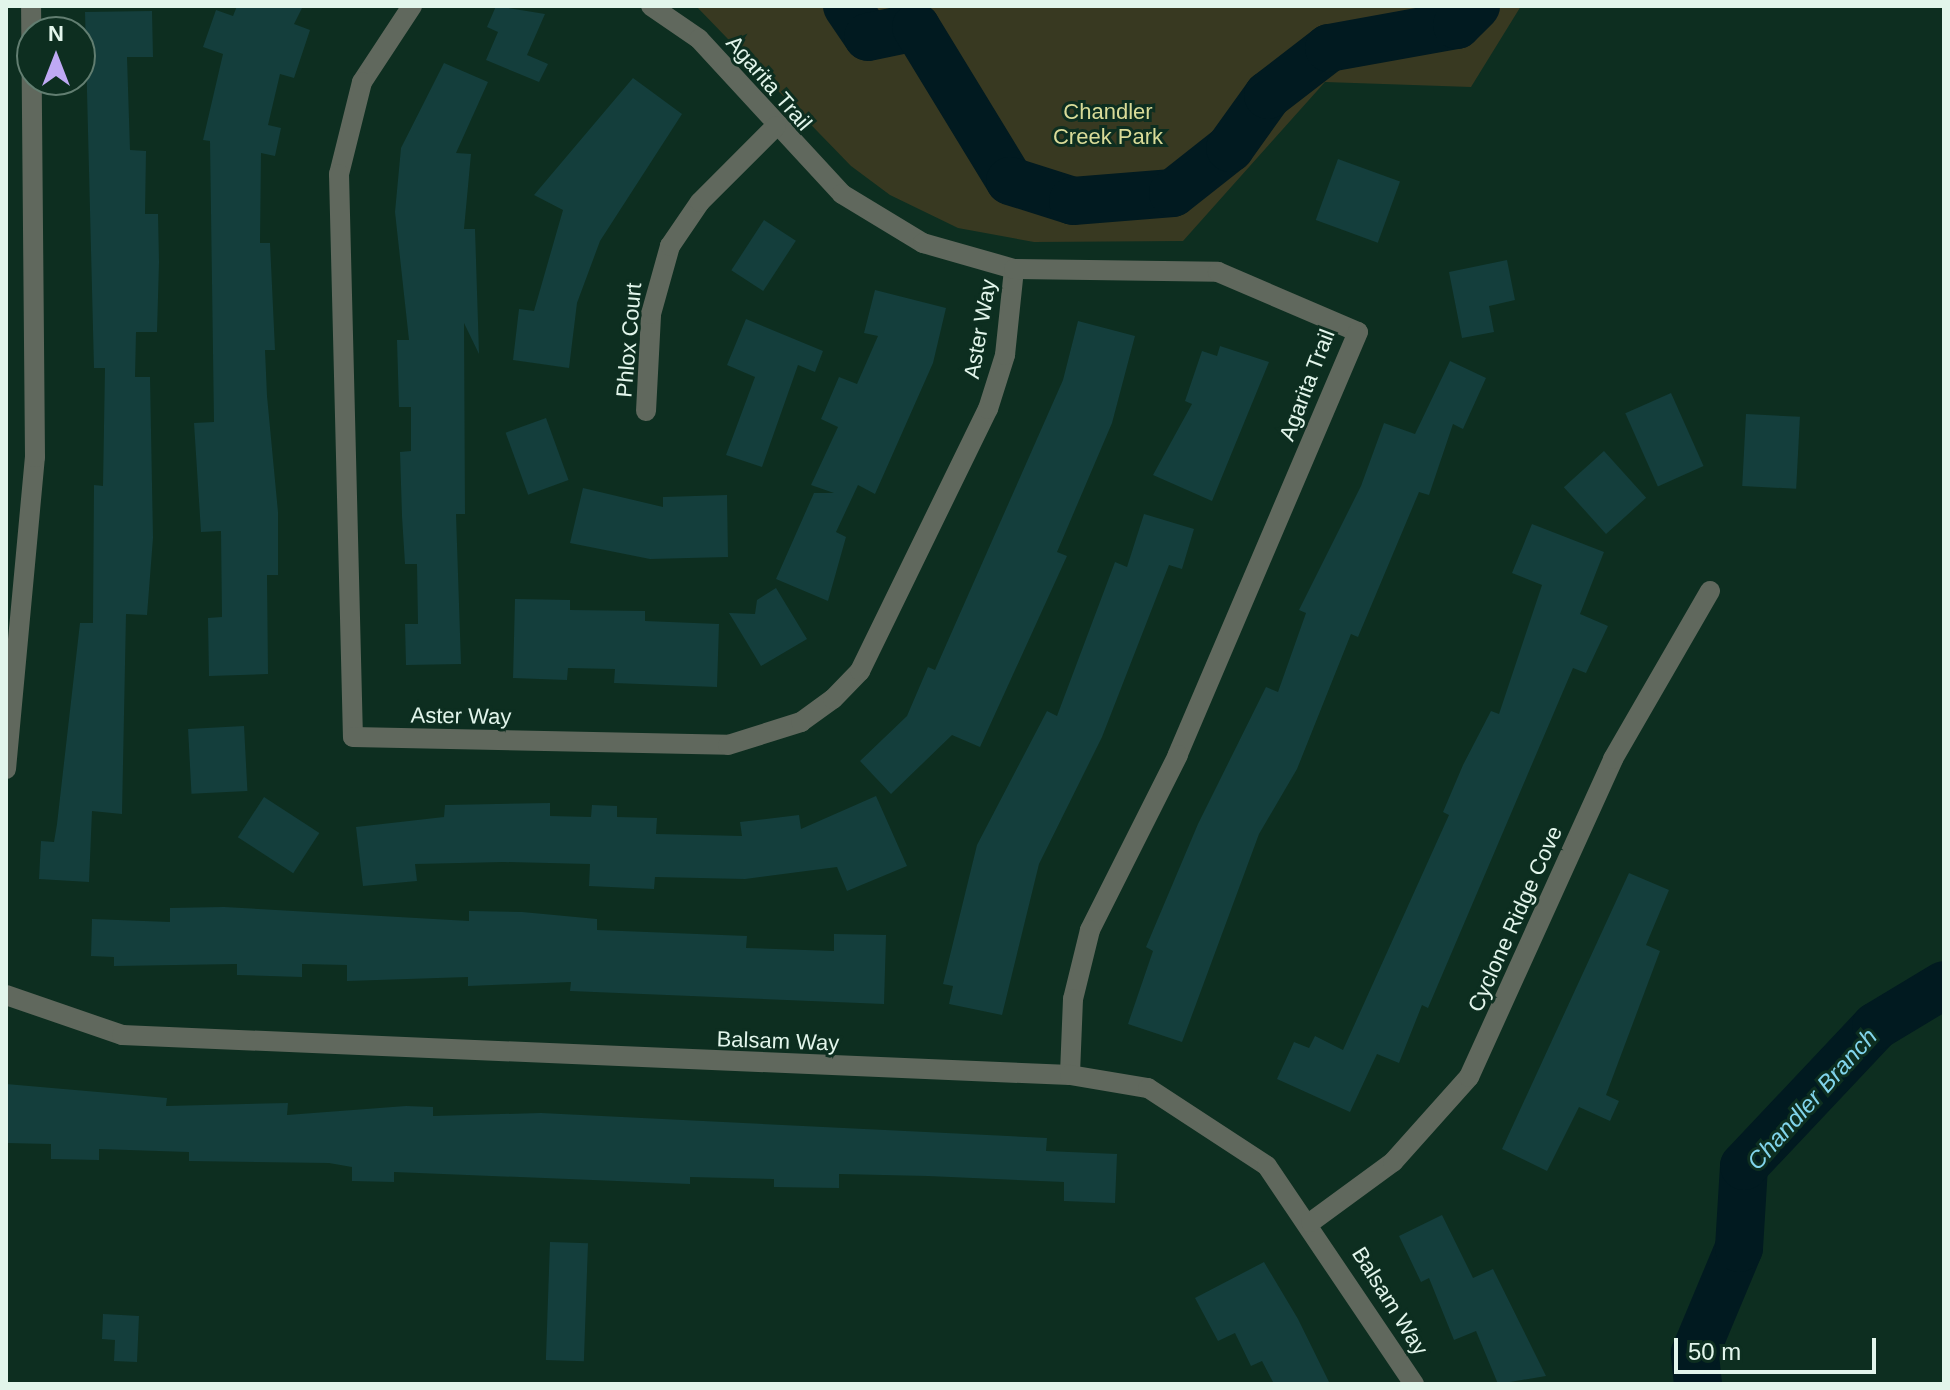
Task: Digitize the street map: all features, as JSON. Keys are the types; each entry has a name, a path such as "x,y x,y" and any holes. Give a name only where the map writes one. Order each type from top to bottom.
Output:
{"street":[{"path":"6,769 34,469 31,6"},
{"name":"Aster Way","path":"412,6 362,82 339,174 353,737 728,745 766,737 823,707 860,671 988,409 1005,355 1014,269"},
{"name":"Agarita Trail","path":"651,6 699,39 807,163 881,222 968,259 1014,269 1218,272 1358,332 1178,755 1090,930 1073,999 1070,1075"},
{"name":"Phlox Court","path":"646,411 651,314 670,246 700,202 776,126"},
{"name":"Cyclone Ridge Cove","path":"1311,1222 1393,1162 1469,1077 1613,759 1710,591"},
{"name":"Balsam Way","path":"6,995 89,1028 137,1036 1070,1075 1148,1088 1190,1109 1267,1166 1311,1222 1414,1384"}],"green space":[{"name":"Chandler Creek Park","path":"696,6 1521,6 1471,87 1325,82 1183,241 1034,242 958,228 890,195 851,166"}],"building":[{"path":"237,6 303,6 294,24 310,30 294,78 280,74 268,125 281,128 275,156 261,153 260,243 270,243 275,350 265,350 267,396 278,512 278,575 267,575 268,674 209,676 208,618 222,617 221,531 201,532 194,423 214,422 210,141 203,140 223,54 203,47 216,10 233,16"},
{"path":"496,6 545,14 527,55 548,64 539,82 486,60 498,32 487,27"},
{"path":"152,11 153,57 127,57 130,150 146,151 145,214 158,214 159,262 157,332 136,332 135,377 150,377 153,538 147,615 126,614 122,814 92,811 89,882 39,879 41,841 54,842 57,824 80,623 93,623 94,485 103,486 105,368 94,368 87,96 96,96 96,16 85,16 85,12"},
{"path":"444,63 488,82 456,153 471,154 464,229 475,229 479,354 464,323 465,514 456,514 461,664 406,665 405,624 418,624 417,564 405,564 402,516 400,452 411,451 411,407 399,407 397,340 409,340 395,212 401,148"},
{"path":"633,78 682,114 600,241 577,303 569,368 513,360 519,309 534,311 563,210 534,195"},
{"path":"1338,159 1400,182 1378,243 1316,220"},
{"path":"764,220 796,241 763,291 731,270"},
{"path":"1507,260 1515,300 1489,306 1494,332 1462,338 1449,272"},
{"path":"875,290 946,308 933,363 875,494 858,485 836,532 846,537 828,601 776,579 814,493 834,493 811,485 838,427 821,419 839,377 857,384 878,336 864,333"},
{"path":"746,319 823,351 815,372 798,365 762,467 726,455 755,377 727,365"},
{"path":"1078,321 1135,336 1112,423 1057,552 1067,556 980,747 952,735 891,794 860,761 907,716 928,667 935,670 1063,380"},
{"path":"1220,346 1269,362 1212,501 1153,475 1192,404 1185,401 1202,351 1217,356"},
{"path":"1450,361 1486,378 1463,429 1453,424 1429,495 1419,492 1358,637 1351,634 1297,769 1259,834 1182,1042 1128,1024 1153,951 1146,947 1198,824 1266,687 1278,692 1306,613 1299,610 1361,486 1384,423 1415,434"},
{"path":"1671,393 1704,466 1658,486 1625,413"},
{"path":"1746,414 1800,417 1796,489 1742,486"},
{"path":"546,418 569,480 528,495 506,433"},
{"path":"1604,451 1646,498 1606,534 1564,487"},
{"path":"583,488 663,507 663,497 727,495 728,557 650,559 570,543"},
{"path":"1144,514 1194,529 1182,569 1169,565 1102,737 1039,864 1002,1015 949,1004 953,986 943,984 977,845 1047,711 1057,716 1115,562 1127,567"},
{"path":"1532,524 1604,552 1580,614 1608,626 1586,673 1573,668 1428,1008 1422,1005 1399,1063 1377,1054 1350,1112 1277,1079 1294,1042 1309,1048 1315,1036 1343,1050 1449,815 1443,812 1463,765 1491,711 1499,714 1542,585 1512,573"},
{"path":"776,588 807,639 761,666 729,613 755,614 757,600"},
{"path":"515,599 570,600 570,610 645,611 645,621 719,624 717,687 614,683 615,669 568,668 567,680 513,678"},
{"path":"244,726 247,791 191,794 188,729"},
{"path":"876,796 907,866 847,891 837,867 745,879 655,877 654,889 589,886 590,864 503,862 415,864 417,881 363,886 356,827 444,817 445,805 550,803 550,816 591,817 592,805 617,806 617,817 657,818 656,834 742,836 740,822 799,815 801,829"},
{"path":"264,797 319,833 293,873 238,837"},
{"path":"1629,873 1669,890 1646,945 1660,951 1606,1095 1619,1101 1610,1121 1579,1107 1547,1171 1502,1149"},
{"path":"224,907 469,921 469,911 522,912 597,919 597,930 747,936 746,948 834,951 834,934 886,935 884,1004 570,991 571,982 468,986 468,977 347,981 347,965 302,964 302,977 237,975 237,964 114,966 114,957 91,956 92,919 170,922 170,908"},
{"path":"6,1084 167,1098 166,1106 288,1103 287,1115 406,1106 433,1107 433,1116 541,1113 1047,1138 1046,1151 1117,1154 1115,1203 1064,1201 1064,1182 928,1176 839,1174 839,1188 774,1187 774,1179 690,1177 690,1184 394,1172 394,1182 352,1181 352,1167 329,1163 189,1161 189,1152 99,1149 99,1160 51,1159 51,1144 6,1143"},
{"path":"1442,1215 1473,1278 1493,1269 1546,1376 1498,1384 1476,1331 1454,1340 1429,1278 1421,1282 1399,1236"},
{"path":"550,1242 588,1243 584,1361 546,1360"},
{"path":"1264,1262 1298,1319 1330,1384 1274,1384 1262,1361 1251,1366 1235,1333 1218,1341 1195,1298"},
{"path":"103,1314 139,1316 137,1362 114,1361 115,1340 102,1339"}],"waterway":[{"name":"Chandler Branch","path":"847,6 868,37 916,27 1010,181 1073,201 1173,193 1230,148 1268,95 1329,48 1457,25 1476,6"},
{"name":"Chandler Branch","path":"1698,1384 1695,1353 1739,1248 1744,1166 1876,1026 1944,985"}]}
